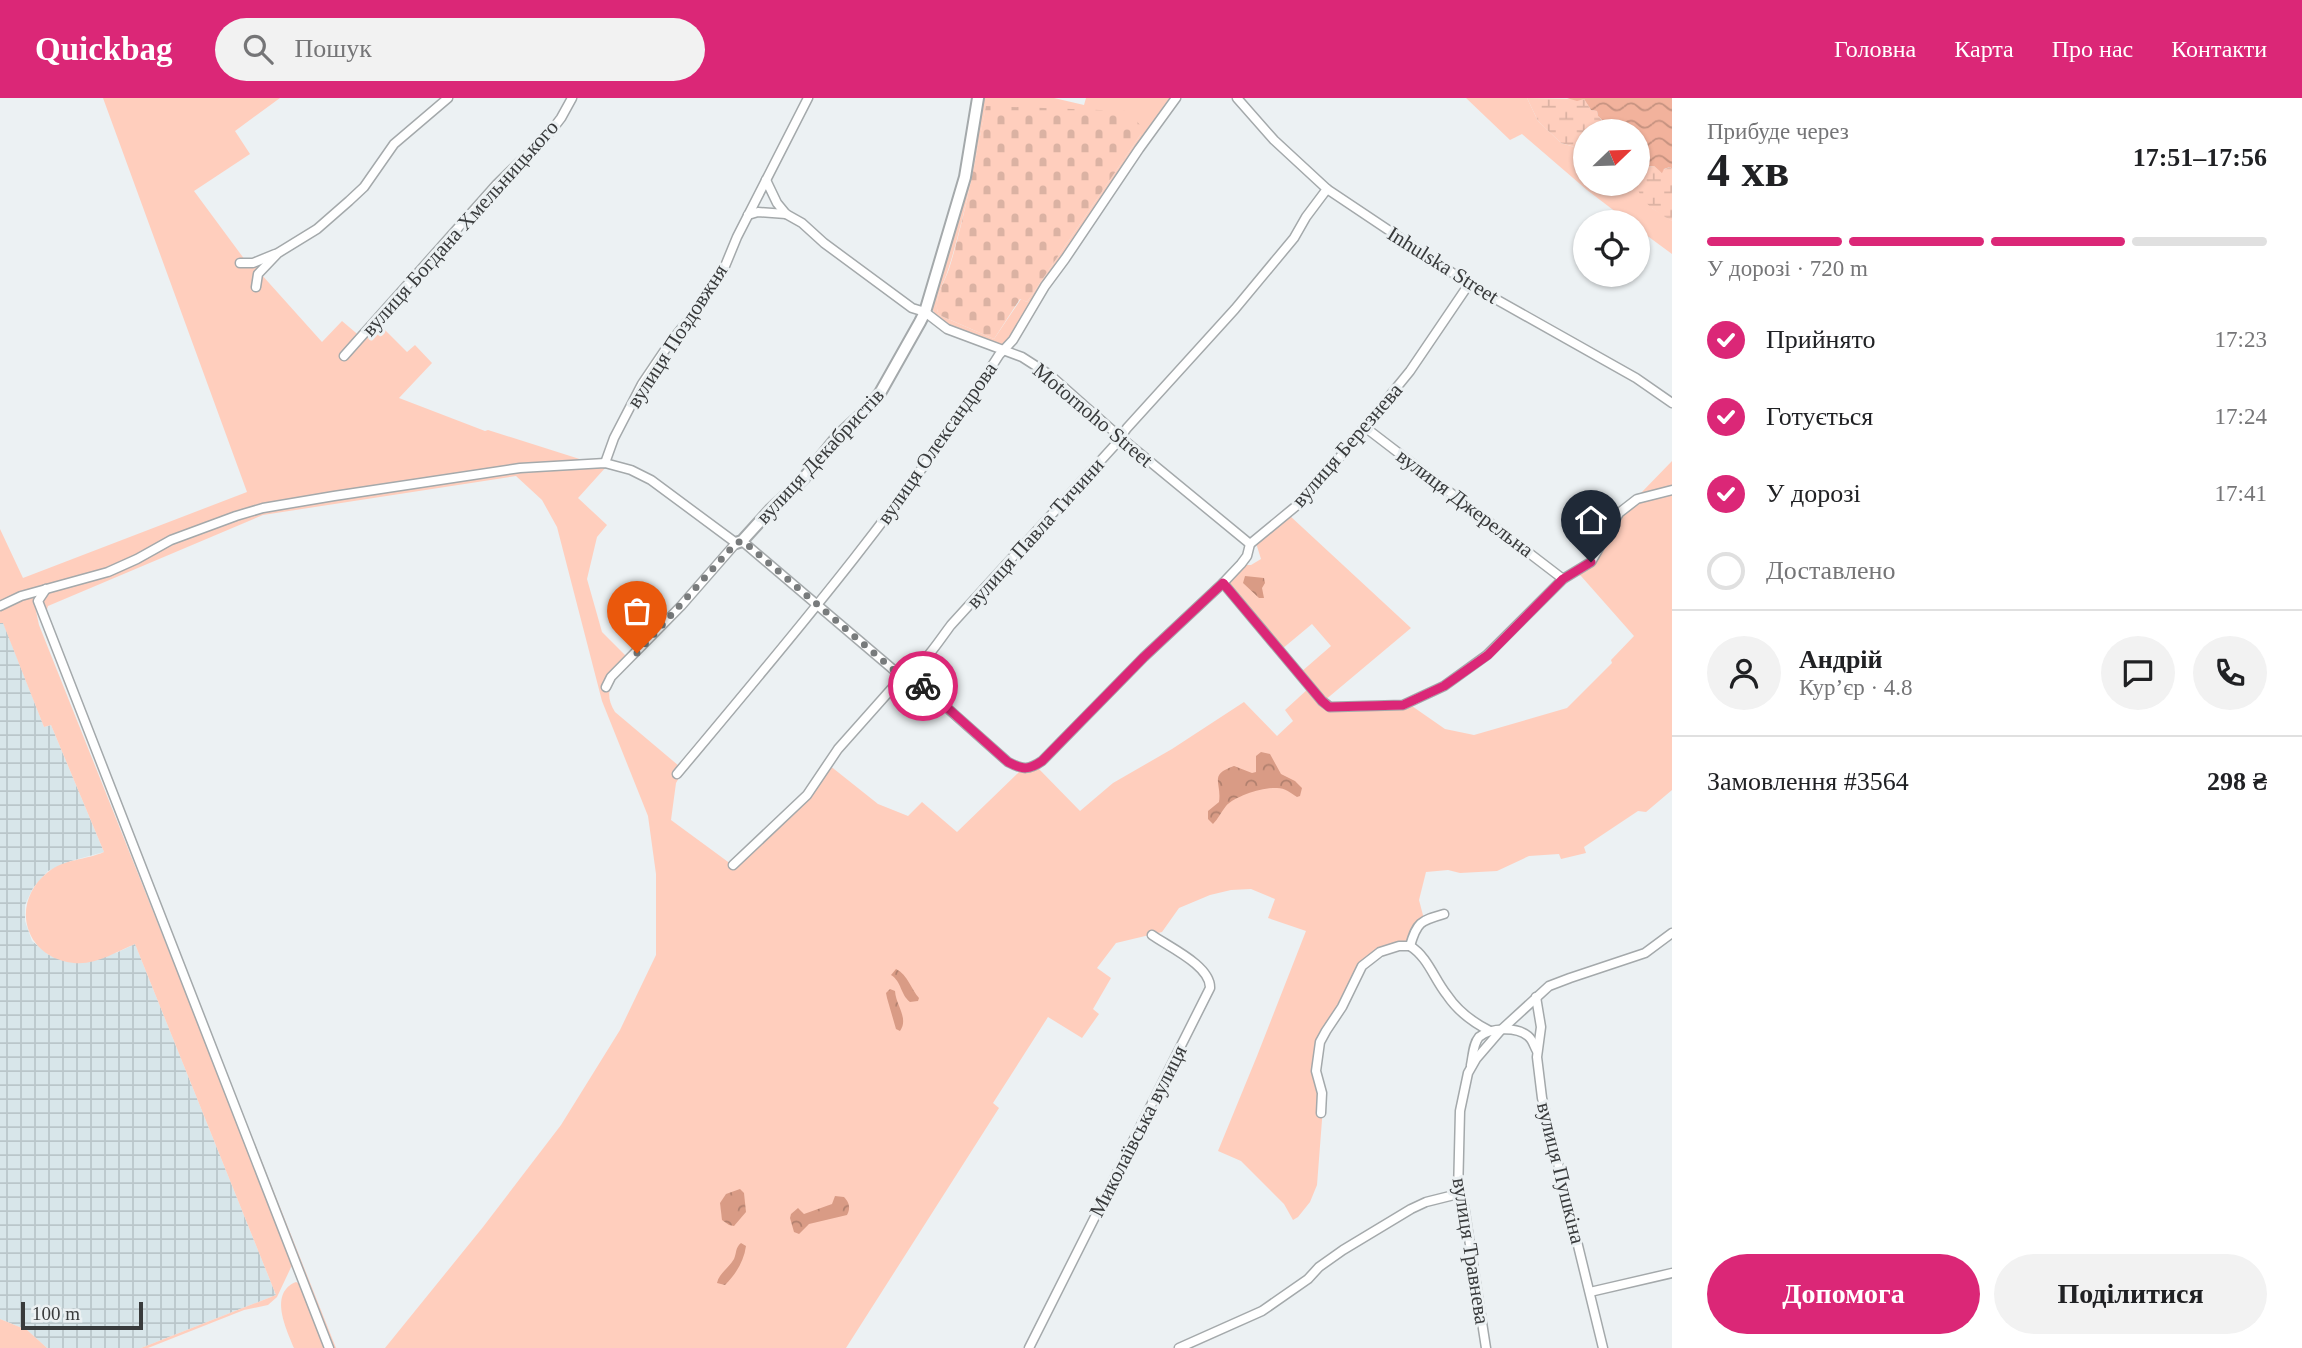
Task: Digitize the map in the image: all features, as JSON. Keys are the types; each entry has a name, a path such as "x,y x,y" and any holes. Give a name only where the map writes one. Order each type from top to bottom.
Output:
{"street":[{"path":"240,262 253,264 278,253 317,229 364,187 394,144 448,98"},
{"name":"вулиця Богдана Хмельницького","path":"344,356 496,184 551,131 562,118 572,98"},
{"name":"вулиця Поздовжня","path":"605,463 614,438 642,384 714,286 808,98"},
{"name":"вулиця Декабристів","path":"606,687 611,677 771,509 804,478 838,436 880,393 925,312 965,177 978,98"},
{"name":"вулиця Олександрова","path":"677,774 817,606 927,463 1013,340 1045,285 1176,98"},
{"name":"Inhulska Street","path":"1237,98 1273,141 1327,189 1469,284 1636,378 1672,404"},
{"name":"Motornoho Street","path":"766,180 777,203 786,214 802,223 824,243 912,308 925,312 947,329 1022,357 1049,375 1250,544"},
{"name":"вулиця Павла Тичини","path":"733,865 807,795 838,749 1121,437 1294,238 1327,189"},
{"path":"748,215 758,212 786,214"},
{"path":"256,287 258,274 278,253"},
{"name":"вулиця Березнева","path":"906,676 1008,762 1018,768 1031,769 1223,583 1247,556 1250,544 1301,502 1366,428 1410,371 1469,284"},
{"name":"вулиця Джерельна","path":"1366,428 1563,579"},
{"path":"0,606 34,592 108,572 171,540 263,508 508,470 605,463 631,470 651,480 739,542 906,676"},
{"path":"1223,583 1322,701 1336,708 1403,705 1444,686 1488,655 1563,579 1591,562 1614,519 1629,505 1637,499 1672,490"},
{"path":"38,601 48,588"},
{"path":"34,592 329,1348"},
{"path":"1410,946 1418,925 1426,919 1444,914"},
{"name":"вулиця Травнева","path":"1486,1348 1464,1206 1458,1194 1460,1111 1471,1068 1501,1030 1549,986 1645,953 1672,933"},
{"name":"Миколаївська вулиця","path":"1029,1348 1210,988 1209,978 1201,968 1152,935"},
{"path":"1321,1113 1322,1093 1316,1071 1320,1042 1342,1007 1362,966 1380,953 1399,946 1410,946 1422,956 1455,1004 1478,1025 1490,1031"},
{"name":"вулиця Пушкіна","path":"1536,997 1541,1027 1537,1053 1542,1098 1603,1348"},
{"path":"1471,1068 1478,1038 1490,1031 1512,1030 1527,1035 1537,1053"},
{"path":"1179,1348 1270,1306 1343,1250 1411,1209 1426,1202 1458,1194"},
{"path":"1590,1292 1672,1273"}],"shaded area":[{"path":"3,622 44,727 51,725 104,852 48,871 33,888 25,905 25,921 32,941 49,955 116,953 135,944 276,1295 141,1348 47,1348 27,1330 0,1319 0,623"}],"green space":[{"path":"103,98 280,98 235,131 250,154 194,191 245,260 252,262 278,251 261,274 322,342 342,321 362,338 376,321 407,352 415,345 432,363 399,398 485,431 589,462 263,506 107,570 0,603 0,529 23,578 247,492"},
{"path":"981,98 1054,98 1084,105 1086,98 1174,98 1008,342 1002,346 949,327 934,313 931,304","holes":["986,107 1141,134 1027,302 1021,299 994,339 939,315 938,298 960,230"]},
{"path":"1466,98 1527,98 1538,121 1561,143 1573,147 1573,178 1522,134 1510,140"},
{"path":"1527,98 1584,99 1591,110 1597,111 1600,119 1573,119 1573,147 1561,143 1538,121"},
{"path":"986,106 1127,111 1142,127 1141,134 1027,302 1020,299 994,339 939,315 937,310 960,229"},
{"path":"1654,166 1660,171 1670,167 1672,169 1672,221 1641,197 1650,196 1650,167"},
{"path":"1595,196 1649,196 1652,208 1672,221 1672,254 1650,238 1650,210 1613,210"},
{"path":"1672,461 1672,790 1646,812 1638,811 1584,847 1586,853 1561,859 1559,854 1529,856 1497,871 1426,872 1419,900 1424,919 1404,947 1370,961 1322,1042 1318,1076 1324,1094 1317,1185 1310,1202 1298,1217 1293,1220 1284,1204 1241,1161 1218,1151 1306,931 1268,918 1275,899 1251,889 1210,895 1179,908 1162,932 1116,943 1097,968 1111,978 1093,1009 1099,1014 1082,1038 1048,1017 993,1103 999,1108 846,1348 385,1348 561,1125 620,1030 656,955 656,874 648,816 602,701 557,527 542,500 516,476 263,515 48,606 45,616 336,1348 331,1348 42,622 40,603 50,591 71,586 161,546 257,511 519,471 606,467 578,498 607,525 597,537 587,579 602,632 628,658 611,684 611,704 615,712 679,766 680,776 676,783 671,820 735,867 829,765 878,804 908,816 922,802 957,832 1019,772 1018,769 1038,768 1080,811 1113,783 1172,749 1244,702 1277,736 1293,721 1285,710 1309,688 1329,709 1409,704 1445,729 1474,735 1567,708 1612,663 1611,660 1634,636 1578,574 1590,561 1606,529"},
{"path":"1289,515 1411,628 1324,701 1301,672 1331,646 1312,624 1282,649 1230,590 1228,582 1244,565 1251,565 1261,559 1256,543"},
{"path":"1245,576 1264,578 1264,598 1259,598 1243,583"},
{"path":"33,597 39,625 293,1263 277,1297 268,1305 244,1310 148,1348 141,1348 276,1295 135,944 98,960 74,963 57,959 43,951 28,927 26,913 29,899 36,885 48,872 61,865 104,852 51,725 44,727 3,623 0,623 0,609 18,600"},
{"path":"1261,752 1270,754 1281,774 1302,788 1300,796 1277,788 1250,793 1230,802 1213,824 1208,819 1208,811 1219,802 1218,780 1221,773 1234,766 1256,772 1256,756"},
{"path":"896,969 906,978 919,998 918,1001 910,1002 904,995 891,975"},
{"path":"890,989 895,991 903,1017 900,1031 896,1029 887,998 886,993"},
{"path":"740,1189 744,1193 746,1212 734,1226 729,1225 722,1220 720,1203 726,1194"},
{"path":"835,1196 844,1197 847,1201 847,1215 809,1224 799,1234 794,1232 791,1214 798,1208 804,1214 832,1204"},
{"path":"741,1243 746,1246 739,1267 725,1285 717,1283 734,1259"},
{"path":"296,1282 302,1285 328,1348 294,1348 284,1322 281,1303 288,1287"},
{"path":"0,1319 27,1330 47,1348 0,1348"}],"water":[{"path":"1567,98 1672,98 1672,169 1664,169 1662,173 1654,166 1650,166 1650,119 1601,119 1597,111 1591,110 1584,99 1577,101"}],"way so far":[{"path":"637,653 736,543 743,541 902,677 909,674 923,686"}],"route":[{"path":"923,686 1008,762 1018,768 1031,769 1223,583 1329,707 1403,705 1444,686 1488,655 1563,579 1569,578 1591,562"}]}
